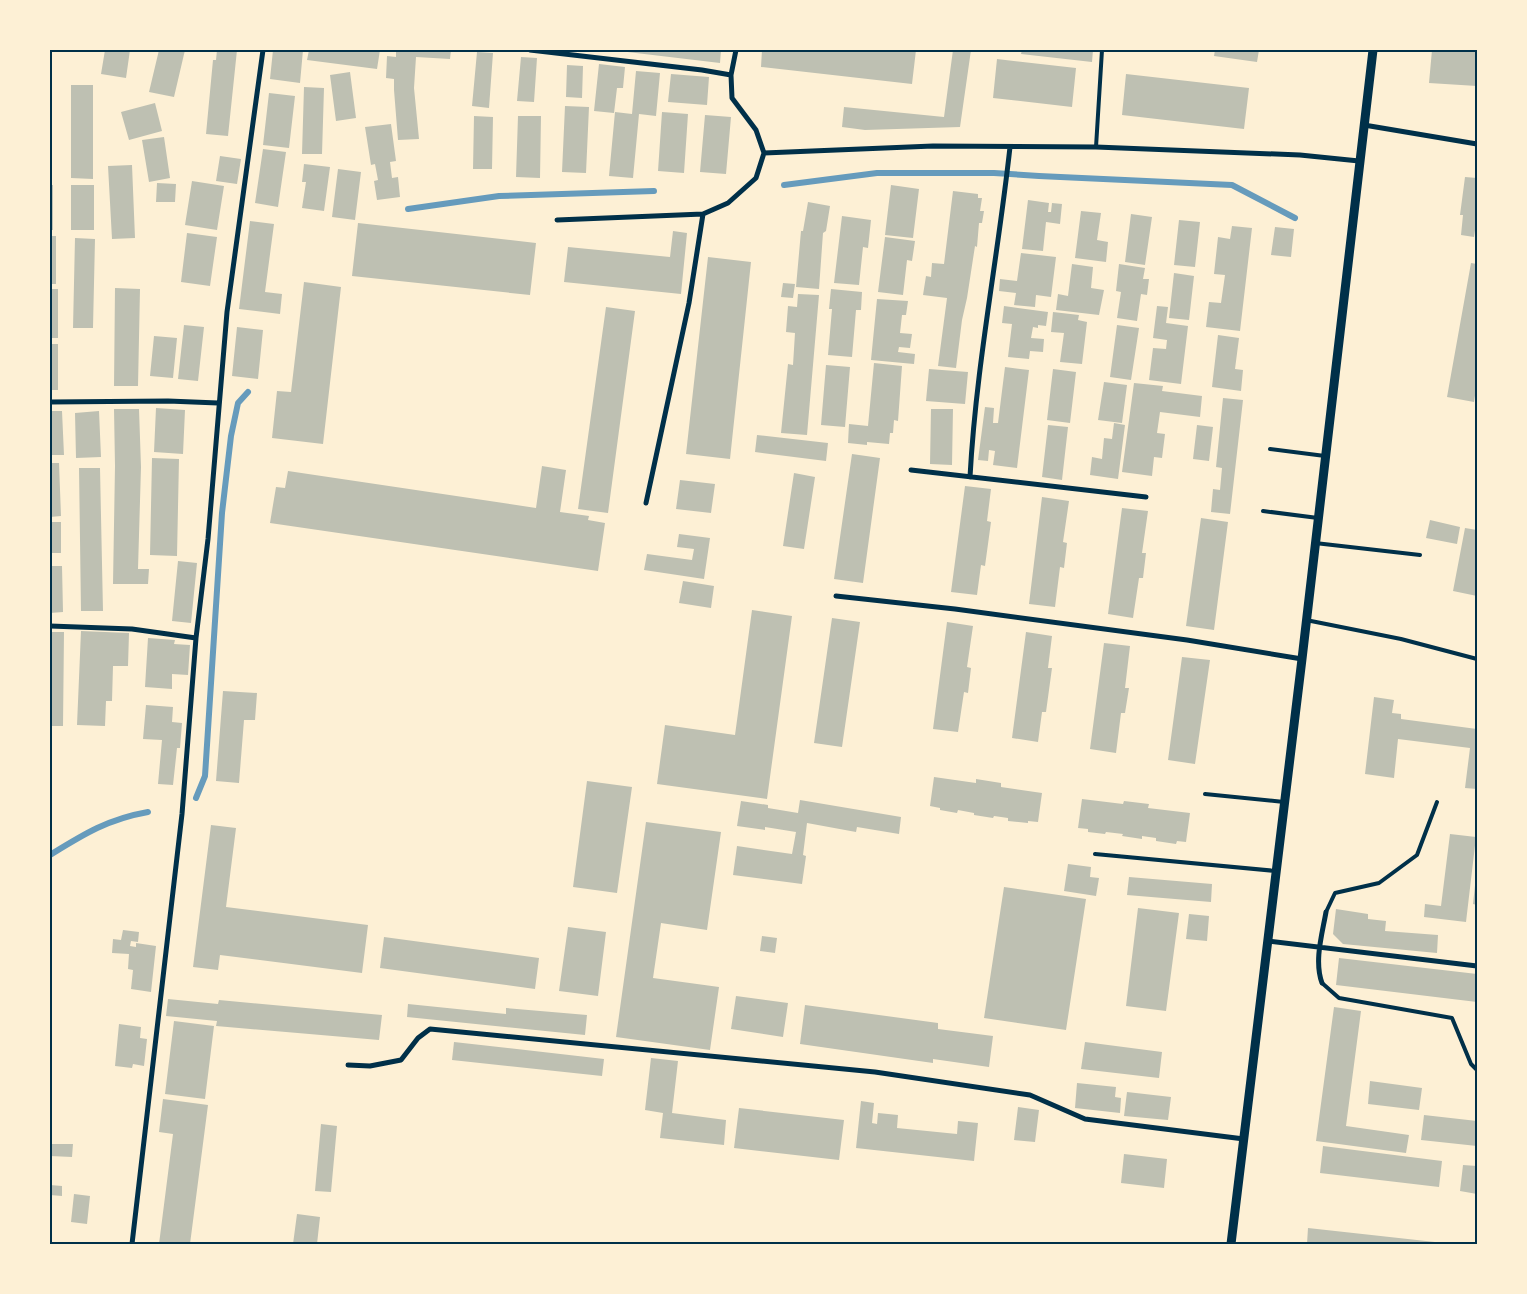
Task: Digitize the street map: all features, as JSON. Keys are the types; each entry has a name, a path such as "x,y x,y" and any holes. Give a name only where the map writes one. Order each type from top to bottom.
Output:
{"street":[{"path":"132,1244 182,814 196,638 208,539 226,312 263,50"},
{"path":"530,50 731,75"},
{"path":"557,220 703,214 728,203 756,178 764,153 756,130 732,98 731,75 736,50"},
{"path":"1231,1244 1316,543 1373,50"},
{"path":"1364,125 1477,144"},
{"path":"764,153 933,146 1096,147 1300,155 1359,161"},
{"path":"970,477 973,423 1010,147"},
{"path":"646,503 687,312 703,214"},
{"path":"50,402 168,400 218,403"},
{"path":"911,470 1146,497"},
{"path":"836,596 1187,640 1302,659"},
{"path":"50,626 132,629 196,638"},
{"path":"1322,983 1318,972 1326,912"},
{"path":"1268,941 1477,966"},
{"path":"348,1065 370,1066 401,1060 418,1038 430,1028 875,1072 1030,1095 1085,1119 1244,1140"}],"lane":[{"path":"1096,147 1102,50"},
{"path":"1270,449 1325,456"},
{"path":"1263,511 1318,518"},
{"path":"1316,543 1420,555"},
{"path":"1306,620 1401,639 1477,659"},
{"path":"1205,794 1284,802"},
{"path":"1326,912 1335,893 1379,883 1417,855 1438,802"},
{"path":"1095,854 1276,871"},
{"path":"1322,983 1339,998 1452,1018 1471,1064 1477,1070"}],"building":[{"path":"105,50 130,50 126,78 101,74"},
{"path":"159,50 185,50 174,97 149,92"},
{"path":"217,50 237,50 228,136 206,134 213,60 216,60"},
{"path":"273,50 303,50 300,83 270,79"},
{"path":"309,50 380,50 377,69 307,60"},
{"path":"396,50 451,50 450,59 416,57 414,88 419,139 398,140 394,79 386,78 387,56 396,57"},
{"path":"619,50 721,50 720,63"},
{"path":"762,50 916,50 912,84 761,67"},
{"path":"953,50 971,50 960,127 865,130 842,127 844,107 944,117"},
{"path":"1022,50 1093,50 1092,62 1021,54"},
{"path":"1215,50 1259,50 1257,62 1214,56"},
{"path":"1432,50 1477,50 1477,86 1429,83"},
{"path":"477,52 493,53 489,108 472,106"},
{"path":"521,57 537,58 534,102 517,101"},
{"path":"997,59 1076,68 1072,107 993,98"},
{"path":"599,64 625,67 623,88 617,88 614,113 594,111"},
{"path":"567,65 583,66 582,98 566,97"},
{"path":"636,71 660,73 656,116 639,114 633,178 609,176 615,112 632,114"},
{"path":"350,72 356,118 336,121 330,75"},
{"path":"671,74 709,77 707,105 668,102"},
{"path":"1126,74 1249,88 1244,129 1122,115"},
{"path":"71,85 93,85 93,179 71,178"},
{"path":"304,87 324,88 322,154 302,154"},
{"path":"269,93 295,96 289,148 263,145"},
{"path":"155,103 162,131 129,140 121,112"},
{"path":"565,106 589,107 586,173 562,172"},
{"path":"662,112 688,114 684,173 658,171"},
{"path":"705,115 731,117 726,174 700,172"},
{"path":"474,116 493,117 492,169 473,169"},
{"path":"518,116 541,116 540,178 516,177"},
{"path":"391,124 396,161 390,162 392,178 398,177 400,197 377,200 374,181 378,180 375,164 371,165 365,127"},
{"path":"164,137 170,178 149,182 142,140"},
{"path":"263,149 286,152 278,207 255,203"},
{"path":"220,156 241,159 237,184 216,181"},
{"path":"304,164 330,167 324,211 302,208 306,182 302,182"},
{"path":"132,165 135,238 112,239 108,166"},
{"path":"338,169 361,172 355,220 332,217"},
{"path":"1465,177 1477,178 1477,217 1474,237 1461,235 1463,215 1460,215"},
{"path":"192,181 224,186 217,230 185,225"},
{"path":"157,183 176,184 175,202 156,202"},
{"path":"50,185 53,185 53,230 50,230"},
{"path":"71,185 94,185 94,230 71,230"},
{"path":"891,185 919,189 913,238 885,235"},
{"path":"953,191 978,194 978,198 982,198 980,211 984,211 982,223 979,223 977,247 975,246 962,320 956,368 938,366 947,298 923,295 926,276 931,277 932,263 944,264"},
{"path":"1028,200 1049,203 1048,212 1051,212 1052,203 1062,204 1060,224 1046,222 1043,251 1022,249"},
{"path":"808,202 830,206 826,231 823,233 819,289 796,287 801,231 803,231"},
{"path":"1081,211 1101,213 1097,240 1108,242 1106,262 1075,258"},
{"path":"1131,214 1152,217 1145,265 1125,262"},
{"path":"842,216 871,220 868,248 863,247 859,285 834,283"},
{"path":"1179,220 1200,222 1195,267 1174,265"},
{"path":"250,221 274,224 265,292 282,294 280,314 239,309"},
{"path":"358,223 536,243 530,295 352,276"},
{"path":"1232,226 1252,228 1240,331 1206,327 1209,302 1221,303 1225,275 1214,274 1218,237 1230,239"},
{"path":"1275,227 1294,229 1291,257 1271,255"},
{"path":"673,231 687,233 681,294 564,282 568,247 670,257"},
{"path":"187,233 217,237 210,286 181,282"},
{"path":"50,236 56,236 56,284 50,284"},
{"path":"885,237 915,241 912,261 907,260 903,295 878,292"},
{"path":"75,238 95,239 93,328 73,328"},
{"path":"1021,253 1056,257 1051,297 1036,295 1035,307 1014,305 1016,293 999,291 1000,279 1017,281"},
{"path":"708,257 751,262 730,459 686,454"},
{"path":"1471,263 1477,264 1477,383 1474,402 1447,397"},
{"path":"1072,264 1093,267 1091,288 1104,290 1099,315 1056,310 1058,294 1068,296"},
{"path":"1119,264 1145,268 1143,279 1149,279 1147,295 1141,294 1137,321 1117,318 1121,292 1116,291"},
{"path":"1174,273 1194,276 1189,320 1169,318"},
{"path":"304,282 341,287 323,444 272,438 277,391 291,392"},
{"path":"783,283 795,284 793,298 781,297"},
{"path":"115,288 140,289 138,386 114,386"},
{"path":"50,289 58,289 58,338 50,338"},
{"path":"831,289 862,292 861,310 856,310 852,357 828,355 832,309 829,309"},
{"path":"798,294 819,295 807,435 781,433 788,364 793,365 795,333 786,332 788,306 797,307"},
{"path":"877,299 908,301 906,315 902,315 900,333 912,334 910,348 899,347 898,352 915,354 914,364 871,360"},
{"path":"1004,306 1048,312 1046,326 1038,325 1038,328 1033,327 1031,338 1044,339 1043,352 1030,351 1029,359 1008,357 1012,324 1002,323"},
{"path":"1157,306 1168,307 1166,323 1188,326 1181,384 1149,380 1153,348 1166,349 1167,340 1153,338"},
{"path":"606,307 635,311 608,513 578,509"},
{"path":"1053,312 1079,315 1078,320 1087,322 1082,364 1060,362 1064,333 1051,332"},
{"path":"184,325 204,327 198,381 178,379"},
{"path":"1117,325 1139,328 1131,380 1110,377"},
{"path":"237,327 263,330 258,379 232,376"},
{"path":"1218,335 1239,338 1235,369 1243,370 1241,391 1212,387"},
{"path":"154,336 177,338 173,378 150,376"},
{"path":"50,344 58,344 58,390 50,390"},
{"path":"874,363 902,366 898,421 894,420 893,433 890,433 889,444 867,442 867,445 848,443 849,424 868,426"},
{"path":"826,365 850,367 845,427 821,425"},
{"path":"1005,367 1029,370 1017,468 993,465 995,451 989,450 988,461 978,460 985,407 994,408 993,423 998,423"},
{"path":"929,369 968,372 965,404 926,401"},
{"path":"1053,369 1076,372 1070,423 1047,420"},
{"path":"1104,382 1127,385 1122,423 1098,420"},
{"path":"1134,383 1163,386 1162,391 1202,396 1200,417 1160,412 1157,433 1165,434 1162,458 1154,457 1152,476 1122,472"},
{"path":"1223,398 1243,400 1230,514 1211,512 1213,489 1220,490 1222,468 1216,467"},
{"path":"156,408 185,410 183,454 154,452"},
{"path":"114,409 139,409 141,467 138,569 149,569 148,584 113,584"},
{"path":"931,409 953,409 952,465 930,464"},
{"path":"50,411 62,411 64,455 50,455"},
{"path":"99,411 101,457 76,458 75,413"},
{"path":"1114,423 1125,425 1118,479 1090,475 1092,457 1102,459 1104,438 1112,439"},
{"path":"1048,425 1068,427 1062,480 1042,477"},
{"path":"1197,425 1213,427 1209,461 1193,459"},
{"path":"757,435 828,443 826,461 755,452"},
{"path":"852,454 880,458 863,583 834,579"},
{"path":"152,458 179,459 177,556 150,555"},
{"path":"50,463 59,463 61,516 50,517"},
{"path":"542,466 566,470 560,512 589,516 588,520 605,523 598,571 270,523 276,487 285,488 288,471 536,508"},
{"path":"79,468 100,468 103,611 81,611"},
{"path":"794,473 815,477 804,549 783,546"},
{"path":"680,480 715,484 711,513 676,509"},
{"path":"965,486 991,489 987,521 991,522 985,566 981,565 977,595 951,592"},
{"path":"1042,497 1069,501 1063,542 1067,543 1064,568 1060,567 1055,607 1029,604"},
{"path":"1122,508 1148,511 1142,553 1146,553 1143,578 1139,578 1133,618 1108,614"},
{"path":"1201,518 1228,522 1214,630 1186,626"},
{"path":"1430,520 1460,527 1457,544 1426,538"},
{"path":"50,522 61,522 61,553 50,553"},
{"path":"1465,528 1477,530 1477,596 1453,591"},
{"path":"679,534 710,538 704,579 644,570 647,554 692,560 694,549 677,547"},
{"path":"178,561 197,563 191,623 172,621"},
{"path":"50,566 62,566 63,612 50,613"},
{"path":"683,581 714,586 711,608 679,603"},
{"path":"752,610 792,616 767,799 657,784 665,725 735,735"},
{"path":"832,618 860,622 842,747 814,743"},
{"path":"947,622 973,626 967,667 971,668 968,693 964,692 958,732 933,729"},
{"path":"81,631 129,633 128,666 113,666 112,701 106,701 105,726 77,725"},
{"path":"50,632 64,632 63,726 50,726"},
{"path":"1026,632 1052,636 1048,668 1052,668 1046,712 1042,712 1038,742 1012,738"},
{"path":"148,638 175,640 174,644 190,645 188,675 172,674 172,689 145,687"},
{"path":"1104,643 1130,646 1125,688 1129,688 1125,713 1121,713 1116,753 1090,749"},
{"path":"1182,657 1210,660 1195,764 1168,760"},
{"path":"223,691 257,693 255,720 244,720 239,783 216,781"},
{"path":"1374,697 1394,700 1392,713 1401,714 1401,719 1477,729 1477,789 1465,788 1470,748 1398,739 1394,778 1365,774"},
{"path":"146,705 173,707 172,722 182,723 180,748 177,748 173,785 158,784 162,740 143,739"},
{"path":"934,777 976,783 976,779 1001,783 1001,787 1042,793 1038,822 1008,821 1008,818 974,815 974,813 958,810 957,813 930,806"},
{"path":"587,781 632,787 617,893 573,887"},
{"path":"1082,799 1123,804 1124,801 1149,804 1148,808 1190,813 1186,842 1177,841 1176,844 1156,841 1156,838 1142,836 1142,839 1122,836 1123,834 1088,832 1088,829 1078,828"},
{"path":"800,800 901,817 899,834 857,827 856,832 807,823 803,855 806,856 802,884 733,875 737,846 792,854 796,832 765,827 765,830 737,826 741,801 768,805 768,808 798,813"},
{"path":"646,822 721,832 707,930 661,923 653,978 719,987 710,1050 616,1037"},
{"path":"211,825 236,828 226,907 368,925 362,973 220,955 218,970 193,967"},
{"path":"1450,834 1476,837 1466,922 1424,917 1425,904 1441,906"},
{"path":"1068,864 1091,867 1090,877 1099,878 1096,896 1064,891"},
{"path":"1477,876 1477,905 1473,904"},
{"path":"1129,877 1212,884 1211,902 1127,895"},
{"path":"1004,887 1086,899 1066,1030 984,1018"},
{"path":"1138,908 1179,913 1166,1011 1126,1006"},
{"path":"1336,909 1368,914 1368,919 1386,921 1385,931 1438,935 1437,953 1343,944 1333,934"},
{"path":"1189,914 1209,916 1207,941 1186,939"},
{"path":"568,927 606,932 598,996 559,991"},
{"path":"123,930 139,932 138,942 131,941 130,946 136,947 136,943 156,946 151,992 131,989 133,970 128,969 129,954 112,953 113,939 121,940"},
{"path":"762,936 777,938 775,953 760,951"},
{"path":"384,937 539,958 535,989 380,968"},
{"path":"1339,958 1477,974 1477,1002 1336,985"},
{"path":"736,996 788,1003 783,1037 731,1029"},
{"path":"168,999 218,1004 219,1000 382,1015 379,1040 216,1026 217,1021 166,1016"},
{"path":"408,1004 506,1014 506,1008 587,1015 585,1035 407,1017"},
{"path":"805,1005 938,1023 938,1029 993,1036 989,1067 933,1059 933,1063 800,1044"},
{"path":"1334,1007 1361,1011 1346,1126 1409,1135 1406,1153 1316,1141"},
{"path":"174,1021 214,1026 205,1099 165,1094"},
{"path":"119,1024 141,1027 140,1038 147,1039 144,1066 133,1064 132,1068 115,1066"},
{"path":"454,1042 604,1059 602,1076 452,1060"},
{"path":"1085,1042 1162,1052 1159,1078 1081,1069"},
{"path":"651,1058 678,1061 672,1113 726,1120 724,1145 660,1138 663,1113 645,1110"},
{"path":"1370,1081 1422,1088 1419,1110 1368,1104"},
{"path":"1077,1083 1116,1087 1115,1097 1121,1098 1120,1113 1075,1108"},
{"path":"1127,1092 1171,1097 1168,1120 1124,1116"},
{"path":"163,1099 208,1105 190,1244 159,1244 173,1134 159,1132"},
{"path":"861,1101 874,1103 872,1123 877,1124 878,1113 898,1115 897,1128 957,1134 958,1121 978,1123 974,1161 856,1148"},
{"path":"1018,1107 1039,1110 1035,1142 1014,1140"},
{"path":"739,1108 844,1120 839,1160 734,1148"},
{"path":"1424,1115 1477,1121 1477,1146 1421,1140"},
{"path":"321,1124 337,1126 331,1192 315,1191"},
{"path":"50,1144 73,1144 72,1157 50,1156"},
{"path":"1323,1146 1442,1161 1439,1187 1320,1173"},
{"path":"1124,1154 1167,1159 1164,1188 1121,1183"},
{"path":"1463,1165 1477,1166 1477,1194 1460,1191"},
{"path":"50,1185 62,1186 62,1196 50,1195"},
{"path":"74,1194 90,1196 87,1224 71,1222"},
{"path":"297,1214 320,1217 317,1244 293,1244"},
{"path":"1308,1228 1444,1243 1444,1244 1307,1244"}],"waterway":[{"path":"784,185 877,173 994,173 1232,185 1295,218"},
{"path":"408,209 499,196 654,191"},
{"path":"196,798 205,776 222,513 231,436 238,403 248,392"},
{"path":"50,855 108,823 148,812"}]}
